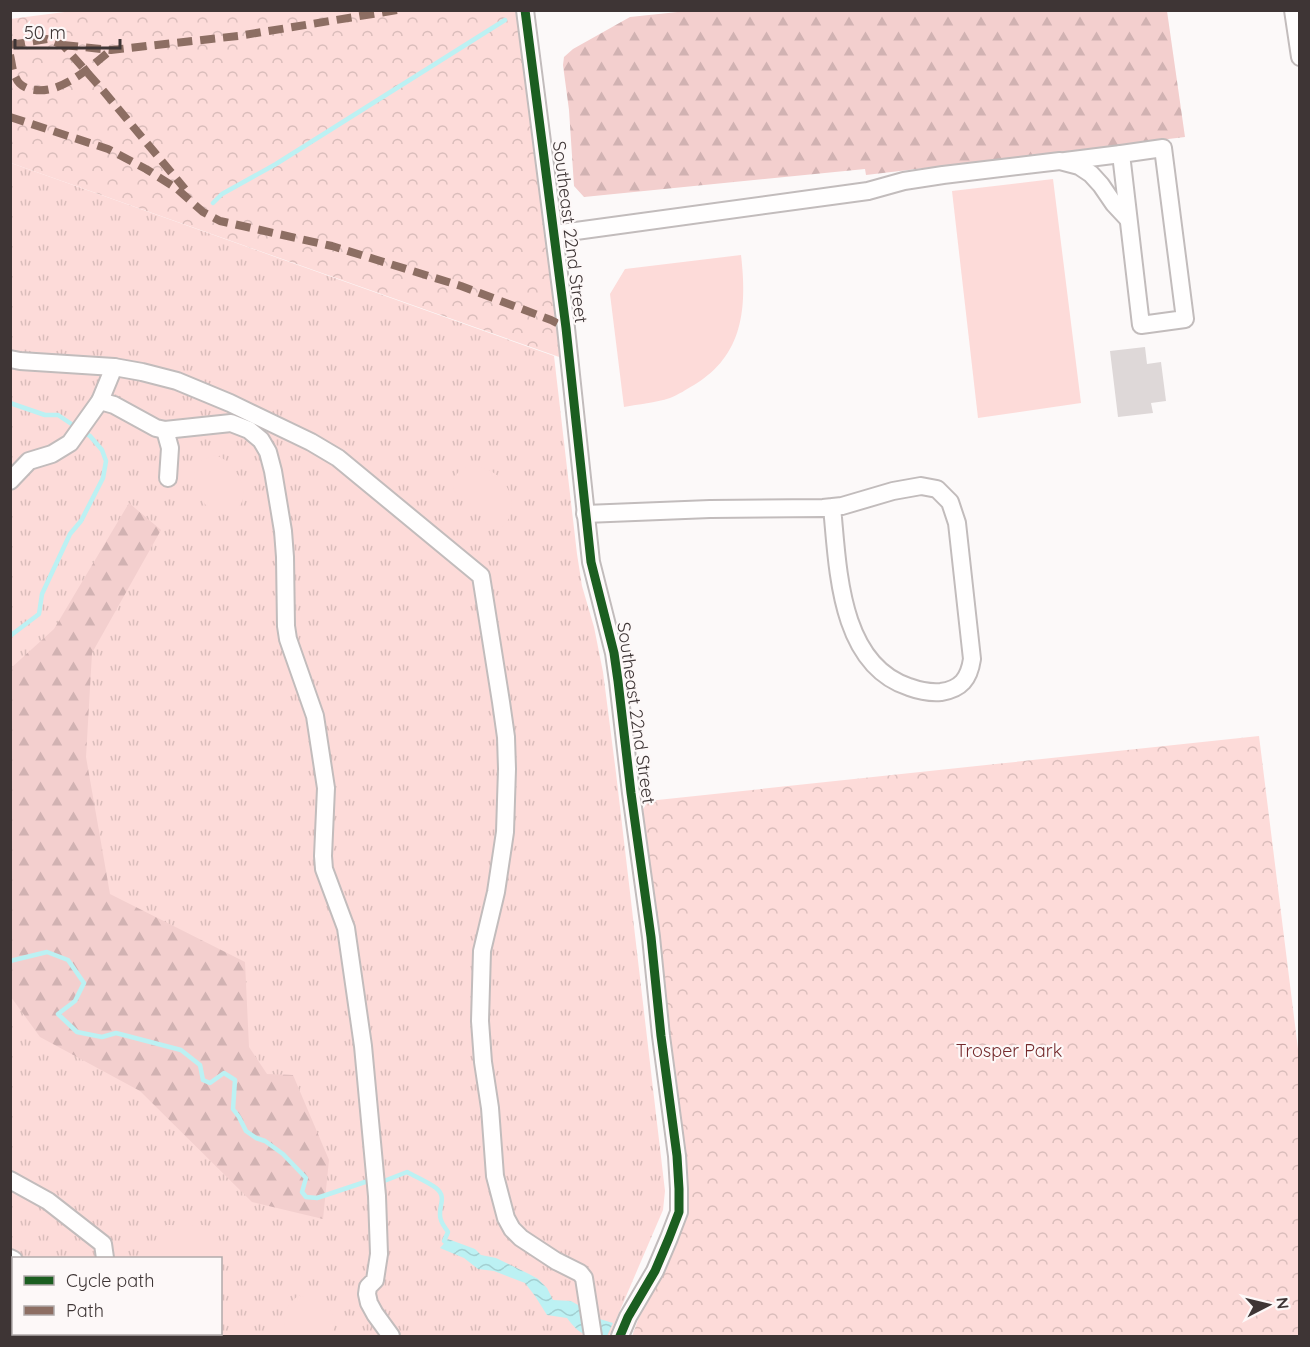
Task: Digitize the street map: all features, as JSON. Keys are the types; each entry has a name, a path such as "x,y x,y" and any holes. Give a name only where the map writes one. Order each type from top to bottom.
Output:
{"street":[{"name":"Southeast 22nd Street","path":"525,10 566,328 591,562 614,653 618,681 680,1189 679,1212 669,1238 655,1271 628,1317 620,1336"},
{"path":"1293,10 1299,57"},
{"path":"554,234 868,191 904,181 943,175 1163,148 1185,319 1140,325 1121,154"},
{"path":"1060,162 1079,166 1091,174 1128,219"},
{"path":"10,359 114,367 142,372 177,381 230,403 311,442 338,458 481,576 506,737 507,769 505,832 496,892 482,951 480,1021 495,1176 506,1218 512,1228 521,1238 580,1273 584,1278 593,1336"},
{"path":"10,481 29,461 52,454 70,443 100,401 114,367"},
{"path":"100,401 114,405 156,428 165,430 231,423 249,430 261,440 271,461 283,531 288,639 315,716 326,788 324,869 346,928 363,1046 377,1196 379,1254 375,1280 368,1287 367,1294 375,1314 392,1336"},
{"path":"165,430 170,448 168,478"},
{"path":"585,514 831,507 921,486 937,489 950,502 957,523 972,658 971,669 960,686 947,691 931,693 897,683 876,668 852,628 845,606 839,579 831,507"},
{"path":"10,1180 48,1201 103,1244 105,1257"}],"green space":[{"path":"80,10 520,11 562,358 11,163 10,19"},
{"path":"687,11 1167,11 1185,137 866,175 865,169 584,197 574,186 564,57 573,49 630,17"},
{"path":"11,163 554,356 577,554 582,586 594,627 603,672 665,1191 663,1210 609,1336 11,1336"},
{"path":"1053,179 1081,403 978,418 952,191"},
{"path":"741,255 742,311 732,344 723,359 711,373 670,398 624,407 610,294 625,269"},
{"path":"215,455 234,469 242,484 242,500 239,507 226,515 208,508 202,500 194,477 198,463"},
{"path":"472,465 495,474 503,481 510,494 512,509 507,522 502,527 488,525 472,505 454,491 457,474 463,468"},
{"path":"129,503 161,530 92,653 86,757 110,894 245,962 249,1047 267,1074 293,1075 329,1160 323,1219 252,1202 140,1091 40,1037 11,997 11,668 54,629"},
{"name":"Trosper Park","path":"1259,736 1299,1057 1299,1336 632,1336 680,1232 687,1205 687,1176 642,811 648,801"},
{"path":"167,1225 211,1227 219,1239 215,1257 166,1257 155,1242 159,1230"},
{"path":"298,1296 314,1299 328,1308 335,1320 334,1328 329,1336 287,1336 284,1325 285,1314"}],"water":[{"path":"448,1239 475,1249 481,1255 496,1258 538,1279 547,1288 553,1300 571,1301 593,1317 613,1323 607,1336 584,1334 567,1318 547,1315 525,1283 494,1271 478,1269 464,1258 440,1248"}],"building":[{"path":"1145,347 1147,364 1161,362 1166,401 1151,403 1153,413 1118,417 1110,351"}],"waterway":[{"path":"213,203 222,194 276,164 505,20"},
{"path":"10,403 45,415 58,415 76,427"},
{"path":"10,636 39,614 42,594 70,534 81,521 103,478 106,461 102,450 90,436 83,432"},
{"path":"10,961 47,952 68,960 84,983 75,1001 58,1014 77,1032 102,1037 116,1033 181,1050 200,1065 203,1080 210,1083 224,1073 235,1080 233,1109 246,1131 283,1154 306,1178 302,1192 306,1197 317,1198 371,1181"},
{"path":"379,1183 407,1172 436,1188 442,1198 440,1211 442,1224 448,1232 444,1241 450,1246"}],"marked path":[{"path":"63,45 111,50 238,36 397,10"},
{"path":"10,45 47,39 63,45 185,189"},
{"path":"10,55 18,82 28,88 41,90 52,89 74,79 111,50"},
{"path":"10,117 108,149 176,188 203,212 220,221 332,246 461,286 551,320 566,328"}],"cycle path":[{"path":"525,10 566,328 591,562 614,653 677,1156 679,1212 655,1271 628,1317 620,1336"}]}
